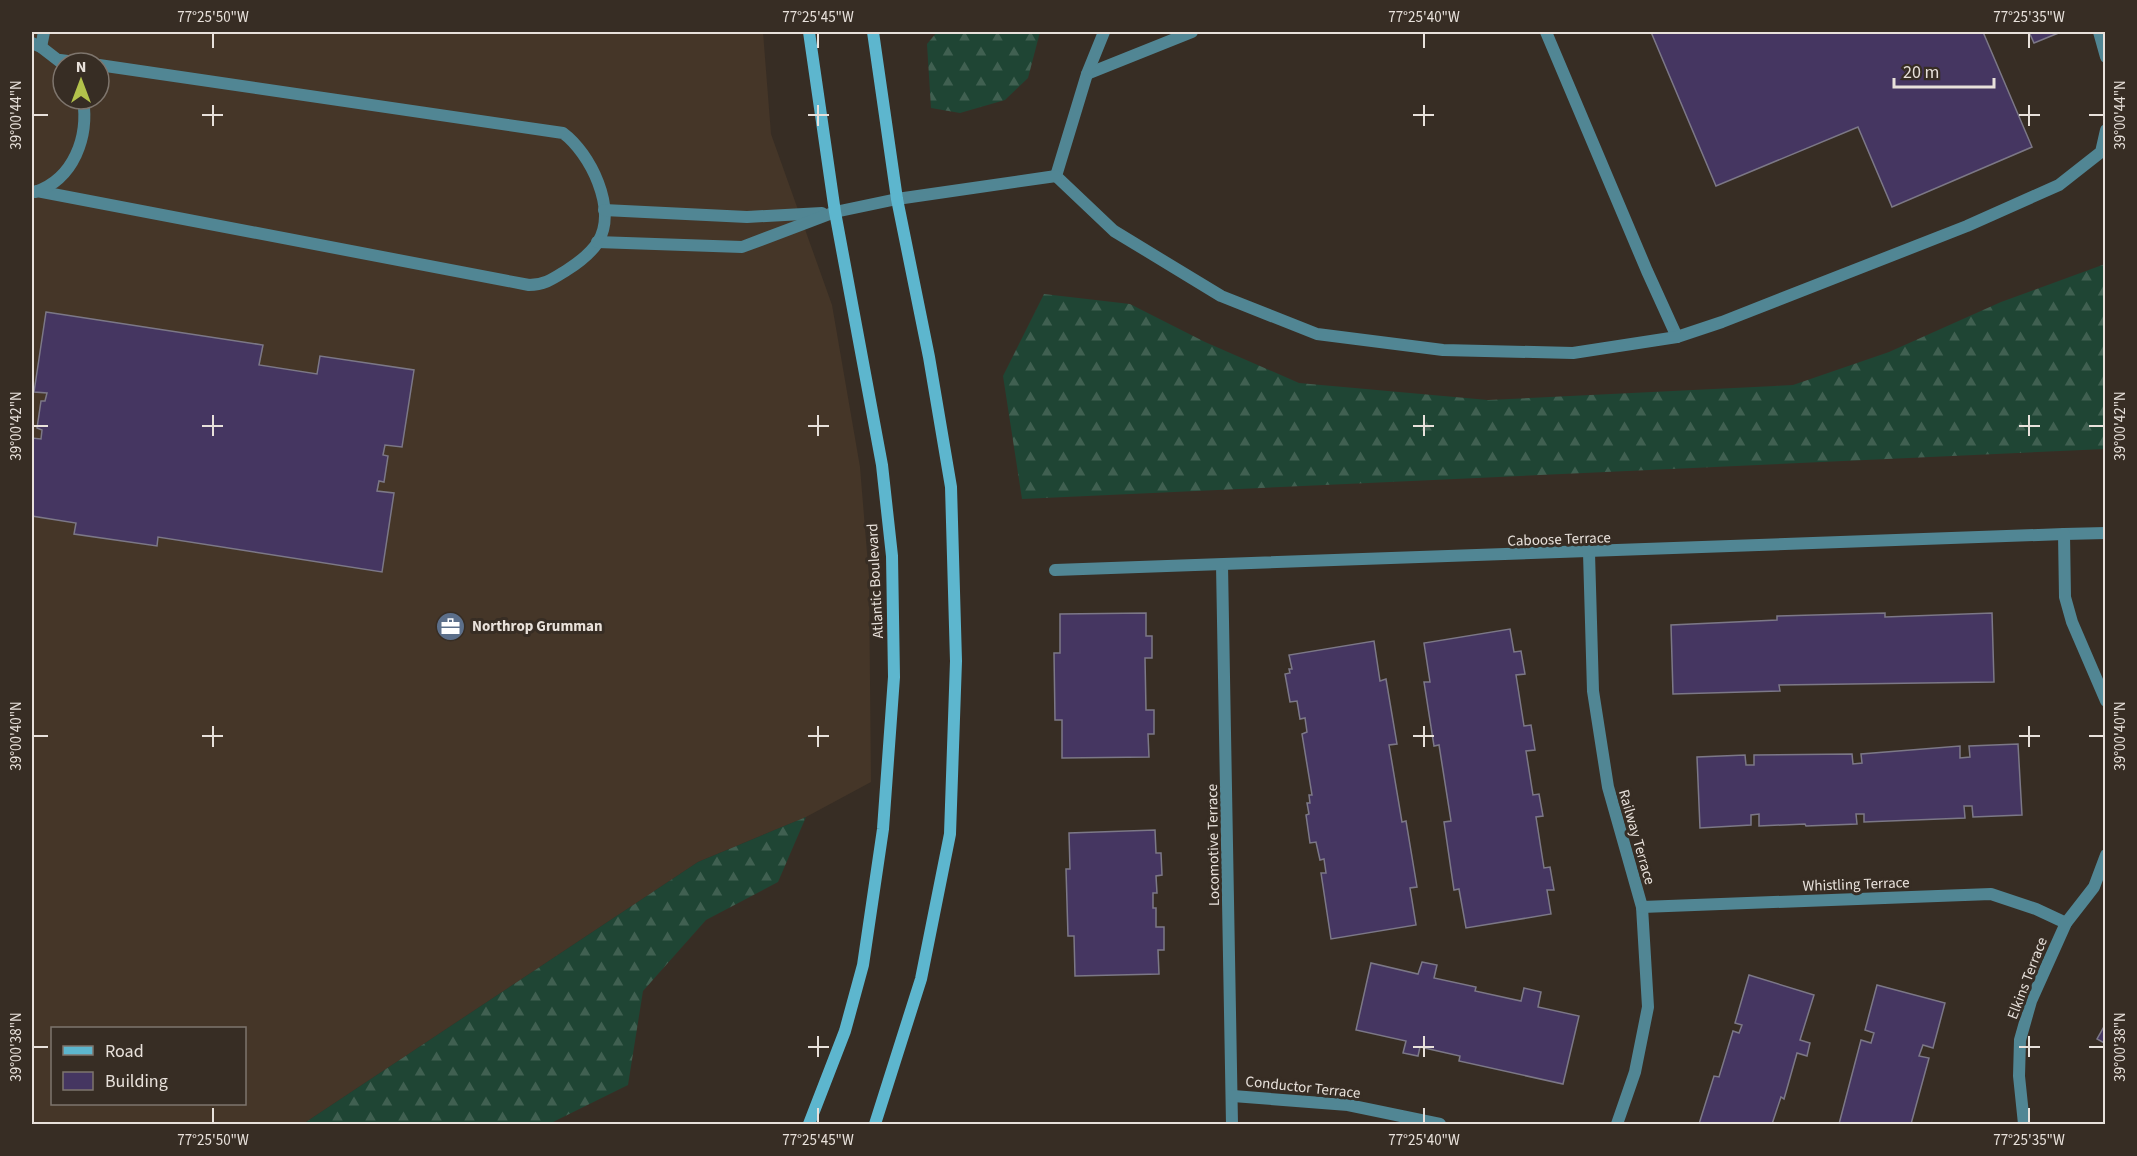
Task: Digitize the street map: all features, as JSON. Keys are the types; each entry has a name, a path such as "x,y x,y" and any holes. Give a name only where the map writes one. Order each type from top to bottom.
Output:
{"main road":[{"name":"Atlantic Boulevard","path":"809,32 835,212 882,465 892,556 894,677 884,829 862,965 845,1031 809,1125"},
{"path":"873,32 897,199 929,357 951,487 956,661 950,834 921,979 875,1125"}],"street":[{"path":"44,32 37,45 51,55"},
{"path":"1056,176 1087,74 1104,32"},
{"path":"1087,74 1192,32"},
{"path":"1546,32 1642,261 1677,337"},
{"path":"2099,32 2106,57"},
{"path":"34,193 529,285 541,285 580,262 597,242 603,227 604,210 586,157 576,143 563,133 111,67"},
{"path":"34,193 59,178 76,157 84,134 83,111"},
{"path":"1056,176 1114,231 1221,296 1317,334 1443,350 1573,353 1677,337 1915,247 2059,185 2101,152 2106,130"},
{"path":"604,210 747,217 835,212 897,199 1056,176"},
{"path":"597,242 742,247 835,212"},
{"name":"Caboose Terrace","path":"1055,570 2106,533"},
{"path":"2064,534 2065,597 2072,622 2106,700"},
{"name":"Railway Terrace","path":"1589,553 1593,691 1608,787 1642,907 1648,1007 1635,1072 1617,1125"},
{"name":"Locomotive Terrace","path":"1222,565 1232,1125"},
{"name":"Elkins Terrace","path":"2024,1125 2019,1076 2020,1040 2038,983 2066,923 2094,887 2106,855"},
{"name":"Whistling Terrace","path":"1642,907 1991,894 2036,909 2066,923"},
{"name":"Conductor Terrace","path":"1233,1096 1348,1105 1440,1125"}],"shaded area":[{"name":"Northrop Grumman","path":"32,32 763,32 771,134 832,305 860,467 869,577 871,782 806,817 698,862 303,1124 32,1124"}],"green space":[{"path":"937,32 1040,32 1028,78 1005,100 960,113 931,108 927,44"},
{"path":"2105,264 2105,449 1022,499 1003,376 1044,294 1130,304 1205,342 1299,383 1488,400 1793,385 1889,352 2001,302"},
{"path":"806,817 778,882 706,920 643,991 628,1085 549,1124 303,1124 698,862"}],"building":[{"path":"1651,32 1983,32 2032,147 1892,207 1858,127 1716,186"},
{"path":"2029,32 2061,32 2034,43"},
{"path":"46,312 263,345 259,365 317,374 320,356 414,370 402,447 385,445 383,455 388,456 384,482 379,481 377,491 394,493 382,572 158,537 157,546 74,534 76,523 32,516 32,438 41,439 42,430 37,428 41,401 45,401 47,393 34,392"},
{"path":"1146,613 1146,636 1152,636 1152,658 1145,658 1146,710 1154,710 1154,734 1148,734 1149,757 1062,758 1062,720 1055,720 1054,653 1060,653 1060,614"},
{"path":"1885,613 1885,617 1992,613 1994,682 1779,685 1780,691 1673,694 1671,625 1777,620 1777,616"},
{"path":"1510,629 1514,652 1521,651 1525,674 1516,675 1524,726 1531,725 1535,750 1526,751 1533,795 1539,794 1543,816 1536,817 1544,868 1550,867 1554,890 1547,890 1551,914 1466,928 1459,889 1454,890 1444,822 1451,821 1439,745 1434,746 1424,682 1430,682 1424,643"},
{"path":"1374,641 1380,681 1386,679 1397,744 1389,745 1402,822 1406,821 1417,887 1410,888 1416,925 1331,939 1321,873 1326,873 1324,859 1320,860 1316,842 1310,843 1306,815 1309,814 1307,803 1310,803 1309,795 1312,795 1302,734 1307,732 1305,718 1300,719 1297,701 1290,702 1285,674 1290,673 1289,669 1292,669 1289,655"},
{"path":"2018,744 2022,815 1973,817 1972,806 1964,806 1965,818 1864,822 1864,814 1856,814 1857,824 1759,826 1759,814 1751,815 1751,825 1700,828 1697,757 1745,755 1746,765 1754,765 1754,755 1852,754 1853,764 1862,763 1861,754 1960,746 1960,758 1970,757 1969,746"},
{"path":"1155,830 1156,853 1161,853 1162,875 1156,876 1157,893 1153,893 1153,908 1156,908 1156,927 1164,927 1164,950 1158,950 1159,974 1075,976 1074,936 1068,936 1066,869 1070,869 1069,833"},
{"path":"1422,962 1437,965 1434,978 1476,987 1475,991 1521,1001 1524,988 1541,992 1538,1007 1579,1016 1563,1084 1459,1061 1460,1056 1420,1047 1418,1056 1403,1053 1406,1041 1356,1030 1371,963 1418,974"},
{"path":"1749,975 1814,995 1800,1040 1810,1043 1807,1056 1797,1053 1784,1099 1781,1097 1772,1124 1699,1124 1714,1076 1719,1077 1733,1031 1739,1033 1742,1025 1735,1023"},
{"path":"1877,985 1945,1003 1933,1048 1923,1045 1919,1056 1929,1058 1911,1124 1839,1124 1861,1040 1871,1043 1874,1033 1865,1030"},
{"path":"2106,1023 2106,1044 2097,1039"}],"place":[{"name":"Northrop Grumman","path":"451,626"}]}
